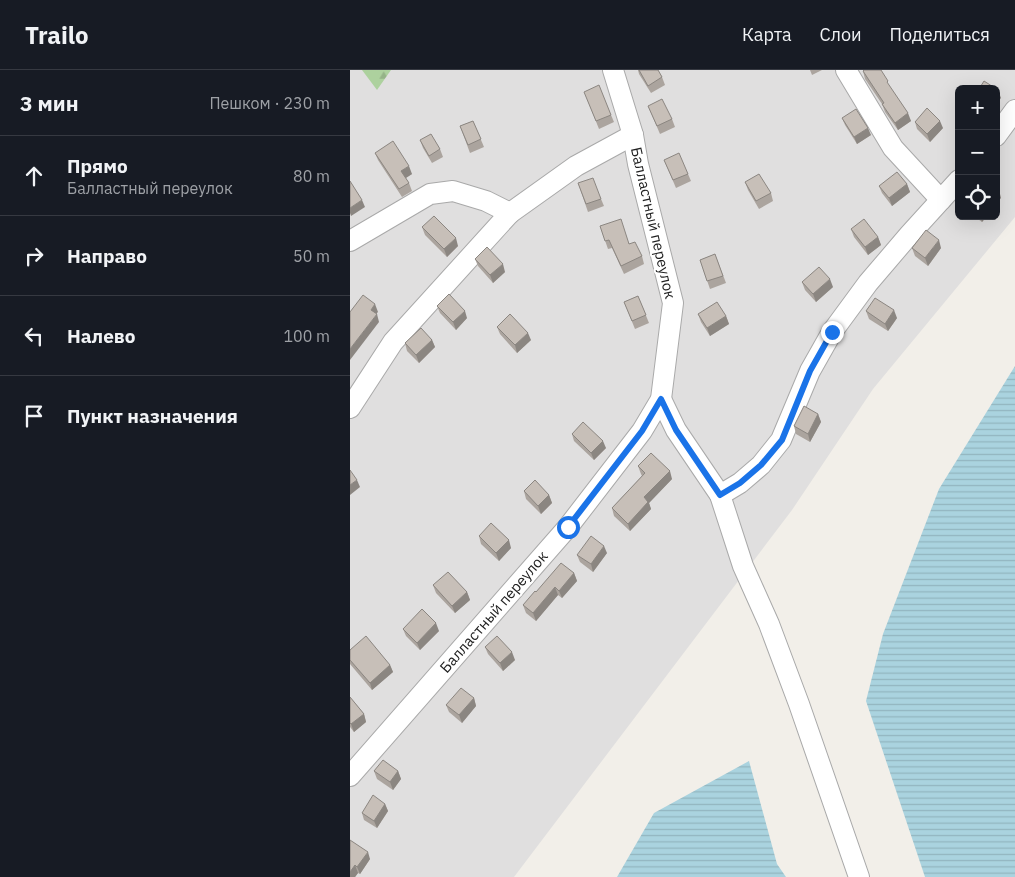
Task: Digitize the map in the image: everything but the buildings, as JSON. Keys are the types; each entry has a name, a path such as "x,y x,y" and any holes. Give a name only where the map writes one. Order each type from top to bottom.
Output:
{"street":[{"name":"Балластный переулок","path":"350,776 568,527 642,431 661,399 673,303 638,164 633,135 613,70"},
{"path":"846,70 893,148 941,200"},
{"path":"1000,131 1015,110"},
{"path":"350,408 393,342 510,213 576,166 633,135"},
{"path":"720,495 740,483 761,465 782,440 810,371 832,332 868,283 955,184"},
{"path":"350,240 430,194 453,191 486,201 510,213"},
{"path":"661,399 676,430 720,495 743,566 786,668 860,877"}],"shaded area":[{"path":"350,70 1015,70 1015,217 873,389 792,510 514,877 350,877"}],"green space":[{"path":"362,70 391,70 377,90"}],"water":[{"path":"1015,366 1015,877 925,877 866,701 883,634 939,489"},
{"path":"749,761 777,864 786,877 617,877 654,813"}],"route":[{"path":"568,527 642,431 661,399 676,430 720,495 740,483 761,465 782,440 810,371 832,332"}]}
